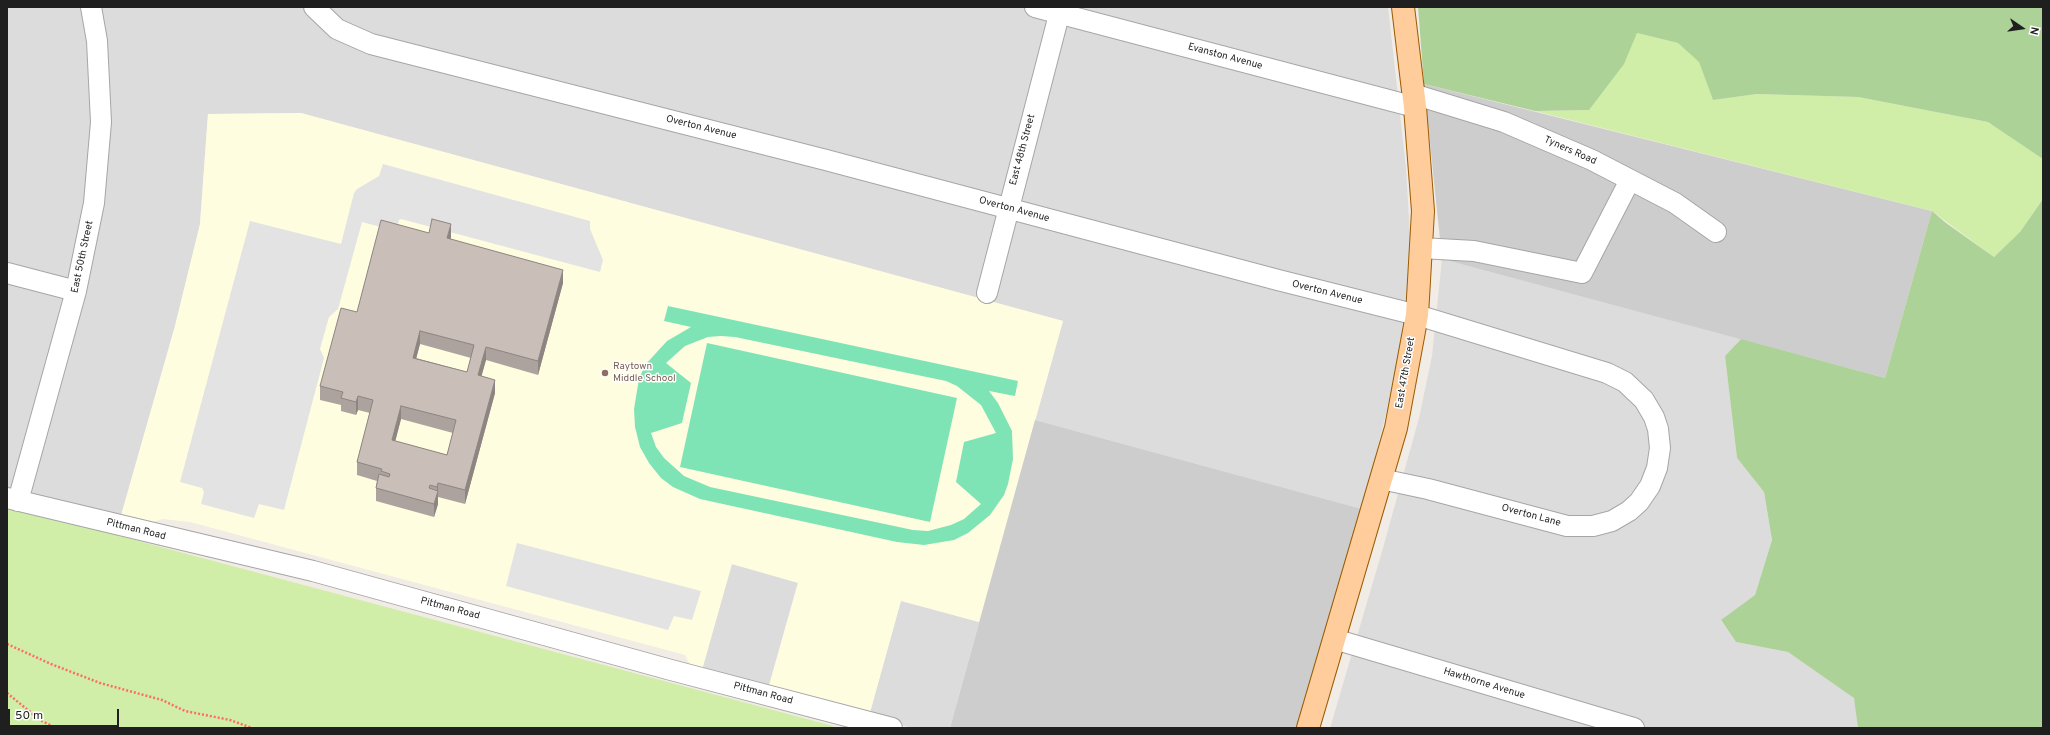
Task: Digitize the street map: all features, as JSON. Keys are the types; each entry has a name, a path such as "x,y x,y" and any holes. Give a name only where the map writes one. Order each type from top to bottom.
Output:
{"main road":[{"name":"East 47th Street","path":"1308,728 1396,428 1417,315 1423,211 1414,100 1403,7"}],"street":[{"name":"East 50th Street","path":"12,499 76,291 94,202 101,122 97,41 92,7"},
{"name":"Overton Avenue","path":"314,7 337,29 371,44 1417,315 1607,373 1625,382 1644,400 1654,417 1658,429 1660,448 1657,468"},
{"name":"Evanston Avenue","path":"1035,7 1060,10 1414,100"},
{"name":"East 48th Street","path":"987,293 1060,10"},
{"name":"Tyners Road","path":"1414,100 1504,122 1592,160 1675,203 1716,232"},
{"path":"1421,248 1474,251 1582,273 1630,180"},
{"path":"7,273 76,291"},
{"name":"Overton Lane","path":"1382,479 1428,489 1567,526 1593,526 1612,521 1629,511 1639,502 1650,486 1657,468"},
{"name":"Pittman Road","path":"12,499 313,571 643,662 892,728"},
{"name":"Hawthorne Avenue","path":"1334,639 1634,728"}],"path":[{"path":"7,644 51,664 100,683 162,700 185,711 230,720 252,728"},
{"path":"7,694 40,720 56,728"}],"shaded area":[{"path":"7,7 1388,7 1406,168 1410,236 1407,290 1399,352 1387,410 1362,509 1035,420 1063,321 301,113 208,114 200,224 175,326 120,519 7,488"},
{"path":"1424,84 1932,211 1885,378 1442,259"},
{"name":"Raytown Middle School","path":"301,113 1063,321 979,622 901,601 869,716 768,689 798,583 732,564 702,670 689,663 685,655 190,522 163,519 152,522 120,519 175,326 200,224 208,114"},
{"path":"383,164 590,221 590,229 603,260 600,272 401,219 399,220 396,231 362,222 338,309 329,317 320,349 324,358 284,510 259,504 254,518 201,504 204,492 202,488 180,482 250,221 341,244 354,193 357,189 379,176"},
{"path":"1442,259 1741,339 1725,356 1737,458 1764,492 1772,540 1755,595 1721,621 1736,642 1788,652 1855,698 1858,728 1330,728 1383,548 1419,418 1432,356"},
{"path":"1035,420 1362,509 1297,728 950,728"},
{"path":"517,543 701,591 692,620 674,616 668,630 506,586"},
{"path":"731,564 798,582 768,689 702,670"},
{"path":"901,600 979,622 950,728 912,728 869,716"}],"green space":[{"path":"1418,7 2043,7 2043,159 1988,122 1858,97 1757,94 1713,100 1699,62 1678,43 1637,33 1624,64 1589,110 1535,111 1424,84"},
{"path":"1637,33 1678,43 1699,61 1713,100 1757,94 1858,97 1988,122 2043,158 2043,199 2020,232 1994,257 1932,211 1535,111 1589,110"},
{"path":"2043,199 2043,728 1858,728 1854,698 1788,652 1736,642 1721,620 1755,595 1772,540 1764,492 1737,458 1725,356 1741,339 1885,378 1932,211 1946,223 1994,257 2020,232"},
{"path":"668,306 1018,381 1015,396 989,391 998,403 1012,431 1013,459 1008,484 1004,495 990,515 968,533 954,540 924,545 897,542 700,499 673,487 661,478 649,463 640,447 635,427 634,409 639,379 645,365 667,341 691,327 664,321","holes":["708,337 735,337 946,381 957,386 981,405 996,433 964,442 956,482 981,504 964,519 951,525 928,531 913,530 710,487 684,476 664,458 656,447 651,433 682,423 691,383 666,363 685,346"]},
{"path":"707,343 957,398 930,522 680,467"},
{"path":"7,506 833,726 833,728 7,728"}],"building":[{"path":"432,219 451,224 447,238 563,270 538,361 486,347 478,375 495,380 465,490 438,483 437,487 430,485 429,488 438,491 434,504 376,488 379,474 389,477 390,474 381,471 382,469 357,462 373,400 358,396 356,402 341,398 343,392 320,386 341,308 357,312 381,220 429,233","holes":["420,331 474,345 467,372 413,358","401,406 456,420 447,455 392,440"]}],"place":[{"name":"Raytown Middle School","path":"605,373"}]}
